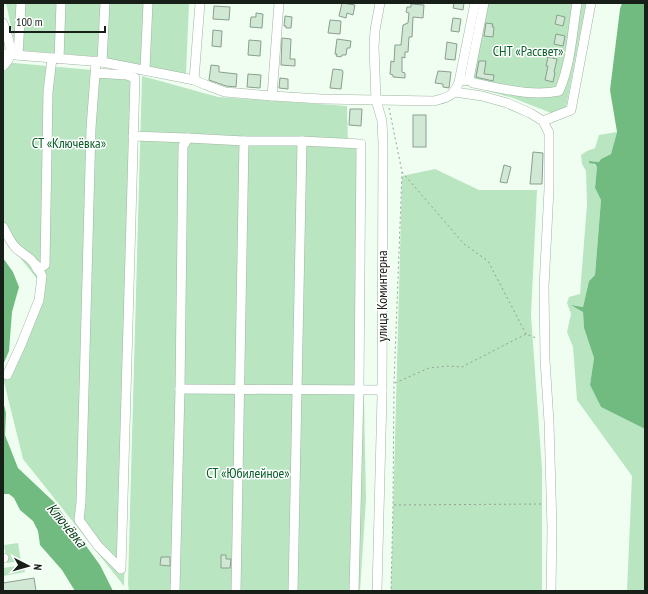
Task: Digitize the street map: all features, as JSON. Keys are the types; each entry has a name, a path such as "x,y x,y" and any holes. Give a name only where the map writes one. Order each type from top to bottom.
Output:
{"street":[{"path":"3,66 9,59 21,3"},
{"path":"37,267 45,266 48,92 56,58 61,3"},
{"path":"95,73 127,75 135,78 120,569 98,546 79,520 91,128 95,73 99,62 105,3"},
{"path":"145,69 148,3"},
{"path":"194,80 200,3"},
{"path":"272,96 279,3"},
{"name":"улица Коминтерна","path":"377,591 382,390 383,144 382,121 376,100 374,47 375,30 380,3"},
{"path":"456,89 475,3"},
{"path":"10,55 99,62 145,69 194,80 225,92 321,99 434,101 446,98 469,79 484,3"},
{"path":"469,79 473,84 532,93 545,94 559,91 564,80 577,3"},
{"path":"543,121 571,110 591,3"},
{"path":"3,22 10,46 10,55"},
{"path":"456,89 507,103 530,113 543,121 549,133 549,189 544,287 551,504 551,591"},
{"path":"134,136 361,144 359,390 354,591"},
{"path":"175,591 180,389 183,146 188,138"},
{"path":"236,591 244,141"},
{"path":"293,591 302,141"},
{"path":"3,227 16,248 37,267 42,276 39,300 7,375"},
{"path":"180,389 382,390"}],"path":[{"path":"387,100 402,172 394,384 394,506 391,591"},
{"path":"402,172 464,244 488,261 526,334"},
{"path":"394,384 430,368 448,366 462,367 526,334 545,340"},
{"path":"394,506 551,504"}],"green space":[{"path":"6,3 189,3 186,75 101,57 16,50"},
{"name":"СНТ «Рассвет»","path":"481,3 586,3 564,118 513,98 466,85"},
{"name":"СТ «Ключёвка»","path":"3,62 137,74 124,586 23,459 3,378 41,284 10,245 3,233"},
{"name":"СТ «Юбилейное»","path":"142,76 218,97 347,106 348,145 359,149 366,499 360,591 129,591"},
{"path":"617,132 611,154 601,159 599,162 590,161 597,167 595,188 601,200 595,275 589,281 583,307 573,305 583,312 584,328 594,358 590,385 601,407 645,429 645,591 627,591 632,476 577,400 573,347 567,332 571,314 567,303 569,297 580,294 587,204 586,171 582,164 581,155 595,148 599,135"},
{"path":"435,169 479,190 537,190 531,315 542,469 542,591 391,591 402,176"},
{"path":"18,543 21,561 7,563 4,545"},
{"path":"24,565 25,572 3,576 3,568"}],"water":[{"path":"622,3 645,3 645,429 601,407 590,385 594,358 584,328 583,312 571,305 583,307 589,281 595,275 601,200 595,188 597,167 595,164 589,163 589,161 599,162 601,159 611,154 617,132 610,90"},
{"path":"3,258 13,272 19,287 12,312 9,351 3,365"},
{"name":"Ключёвка","path":"3,401 6,413 5,435 18,468 54,502 100,565 113,591 75,591 62,570 40,545 38,531 33,521 20,510 14,498 9,494 3,494"}],"building":[{"path":"342,3 355,5 353,15 347,13 346,18 339,16"},
{"path":"454,3 464,3 463,10 453,8"},
{"path":"411,4 424,5 423,18 413,17 412,37 409,37 408,52 405,52 405,58 402,57 402,72 405,73 405,78 393,77 393,75 390,74 391,61 394,62 395,45 401,45 403,25 408,23 409,13 406,12 407,7 411,7"},
{"path":"214,6 230,7 229,20 213,19"},
{"path":"256,13 263,14 262,28 250,27 251,17 256,17"},
{"path":"557,15 565,17 563,26 555,24"},
{"path":"285,16 292,17 291,28 286,28 286,26 284,26"},
{"path":"453,18 461,19 459,32 451,31"},
{"path":"330,20 341,21 340,34 328,33"},
{"path":"486,23 493,24 493,37 484,36"},
{"path":"213,30 222,31 221,47 212,46"},
{"path":"556,34 565,36 563,46 554,44"},
{"path":"282,38 291,39 290,59 295,59 295,66 281,65"},
{"path":"337,39 351,41 350,48 347,48 346,55 342,55 341,57 336,56 337,54 335,54"},
{"path":"249,40 261,41 260,56 248,55"},
{"path":"447,42 457,44 455,60 445,59"},
{"path":"548,57 557,59 553,82 545,80"},
{"path":"479,61 486,61 484,74 494,75 493,81 476,77"},
{"path":"211,65 219,66 219,72 237,74 236,87 226,86 209,80"},
{"path":"333,69 342,70 343,72 341,89 330,88"},
{"path":"438,71 451,72 449,88 443,87 443,84 435,83"},
{"path":"248,74 261,75 260,88 247,87"},
{"path":"280,78 288,79 288,89 279,88"},
{"path":"350,109 362,109 361,126 349,125"},
{"path":"413,115 426,115 426,147 413,147"},
{"path":"533,152 543,153 542,184 530,184"},
{"path":"504,165 511,167 507,183 500,182"},
{"path":"221,555 226,555 226,559 231,559 230,568 221,568"},
{"path":"161,557 170,557 170,566 160,565"},
{"path":"34,578 36,591 3,591 3,583"}]}
